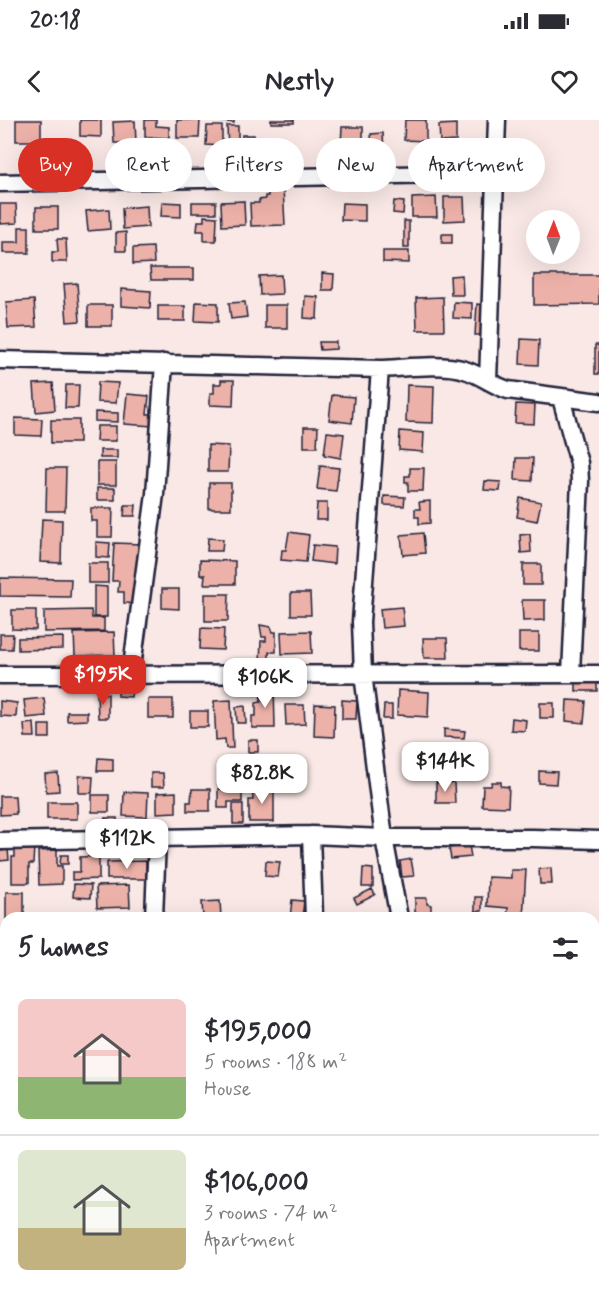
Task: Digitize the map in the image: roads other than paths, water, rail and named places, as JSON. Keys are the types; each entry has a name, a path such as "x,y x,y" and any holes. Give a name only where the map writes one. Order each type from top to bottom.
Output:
{"street":[{"path":"496,138 497,120"},
{"path":"0,183 408,175"},
{"path":"488,381 493,192"},
{"path":"0,360 380,369 443,367 462,369 507,390 599,402"},
{"path":"131,674 155,494 164,363"},
{"path":"380,369 361,622 363,674 384,838 398,912"},
{"path":"561,398 579,463 580,481 571,674"},
{"path":"0,675 599,674"},
{"path":"311,835 314,912"},
{"path":"0,841 311,835 599,840"},
{"path":"154,912 157,838"}]}
